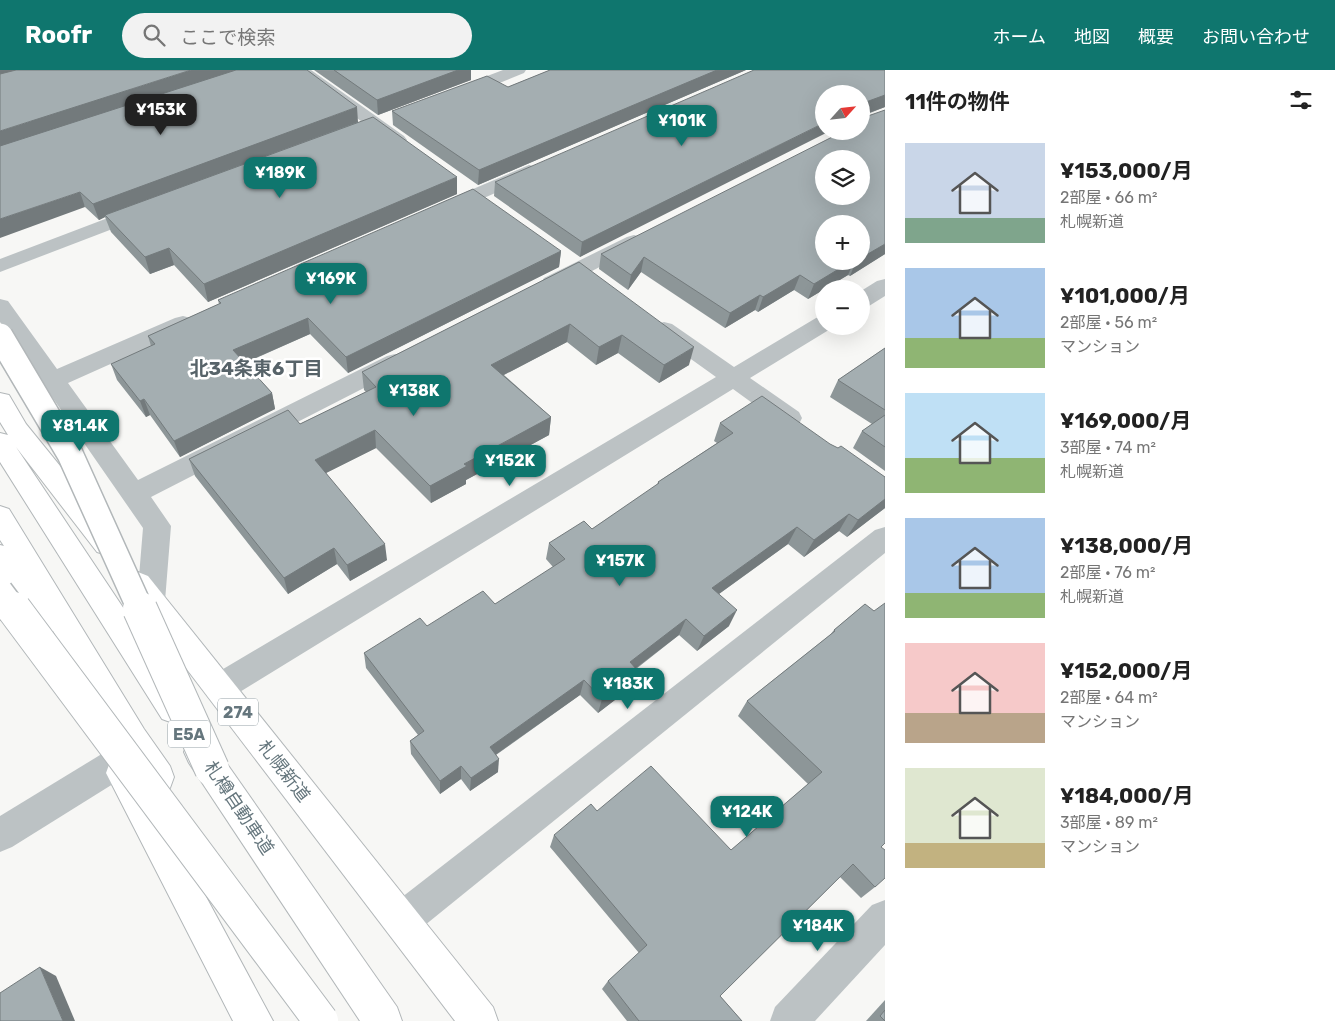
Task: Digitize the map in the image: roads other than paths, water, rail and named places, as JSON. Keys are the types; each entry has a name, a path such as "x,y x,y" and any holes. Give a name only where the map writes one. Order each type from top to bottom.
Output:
{"highway":[{"path":"0,336 70,454 212,769"},
{"name":"札幌新道","path":"0,401 17,430 480,1021"},
{"name":"札樽自動車道","path":"0,442 212,769 384,1021"},
{"name":"E5A","path":"0,516 133,740 321,1021"},
{"path":"0,556 117,763 254,1021"},
{"path":"0,591 321,1021"}],"street":[{"path":"300,70 369,128 414,151"},
{"path":"444,98 518,70"},
{"path":"369,128 398,116"},
{"path":"430,214 548,164"},
{"path":"0,266 157,206"},
{"path":"535,291 649,233"},
{"path":"870,295 885,286"},
{"path":"0,306 157,526 151,601"},
{"path":"644,315 807,430"},
{"path":"53,380 197,317"},
{"path":"218,688 815,328"},
{"path":"134,494 410,354"},
{"path":"401,920 885,538"},
{"path":"0,835 117,763"},
{"path":"789,1021 885,918"}],"district":[{"name":"北34条東6丁目","path":"256,368"}]}
